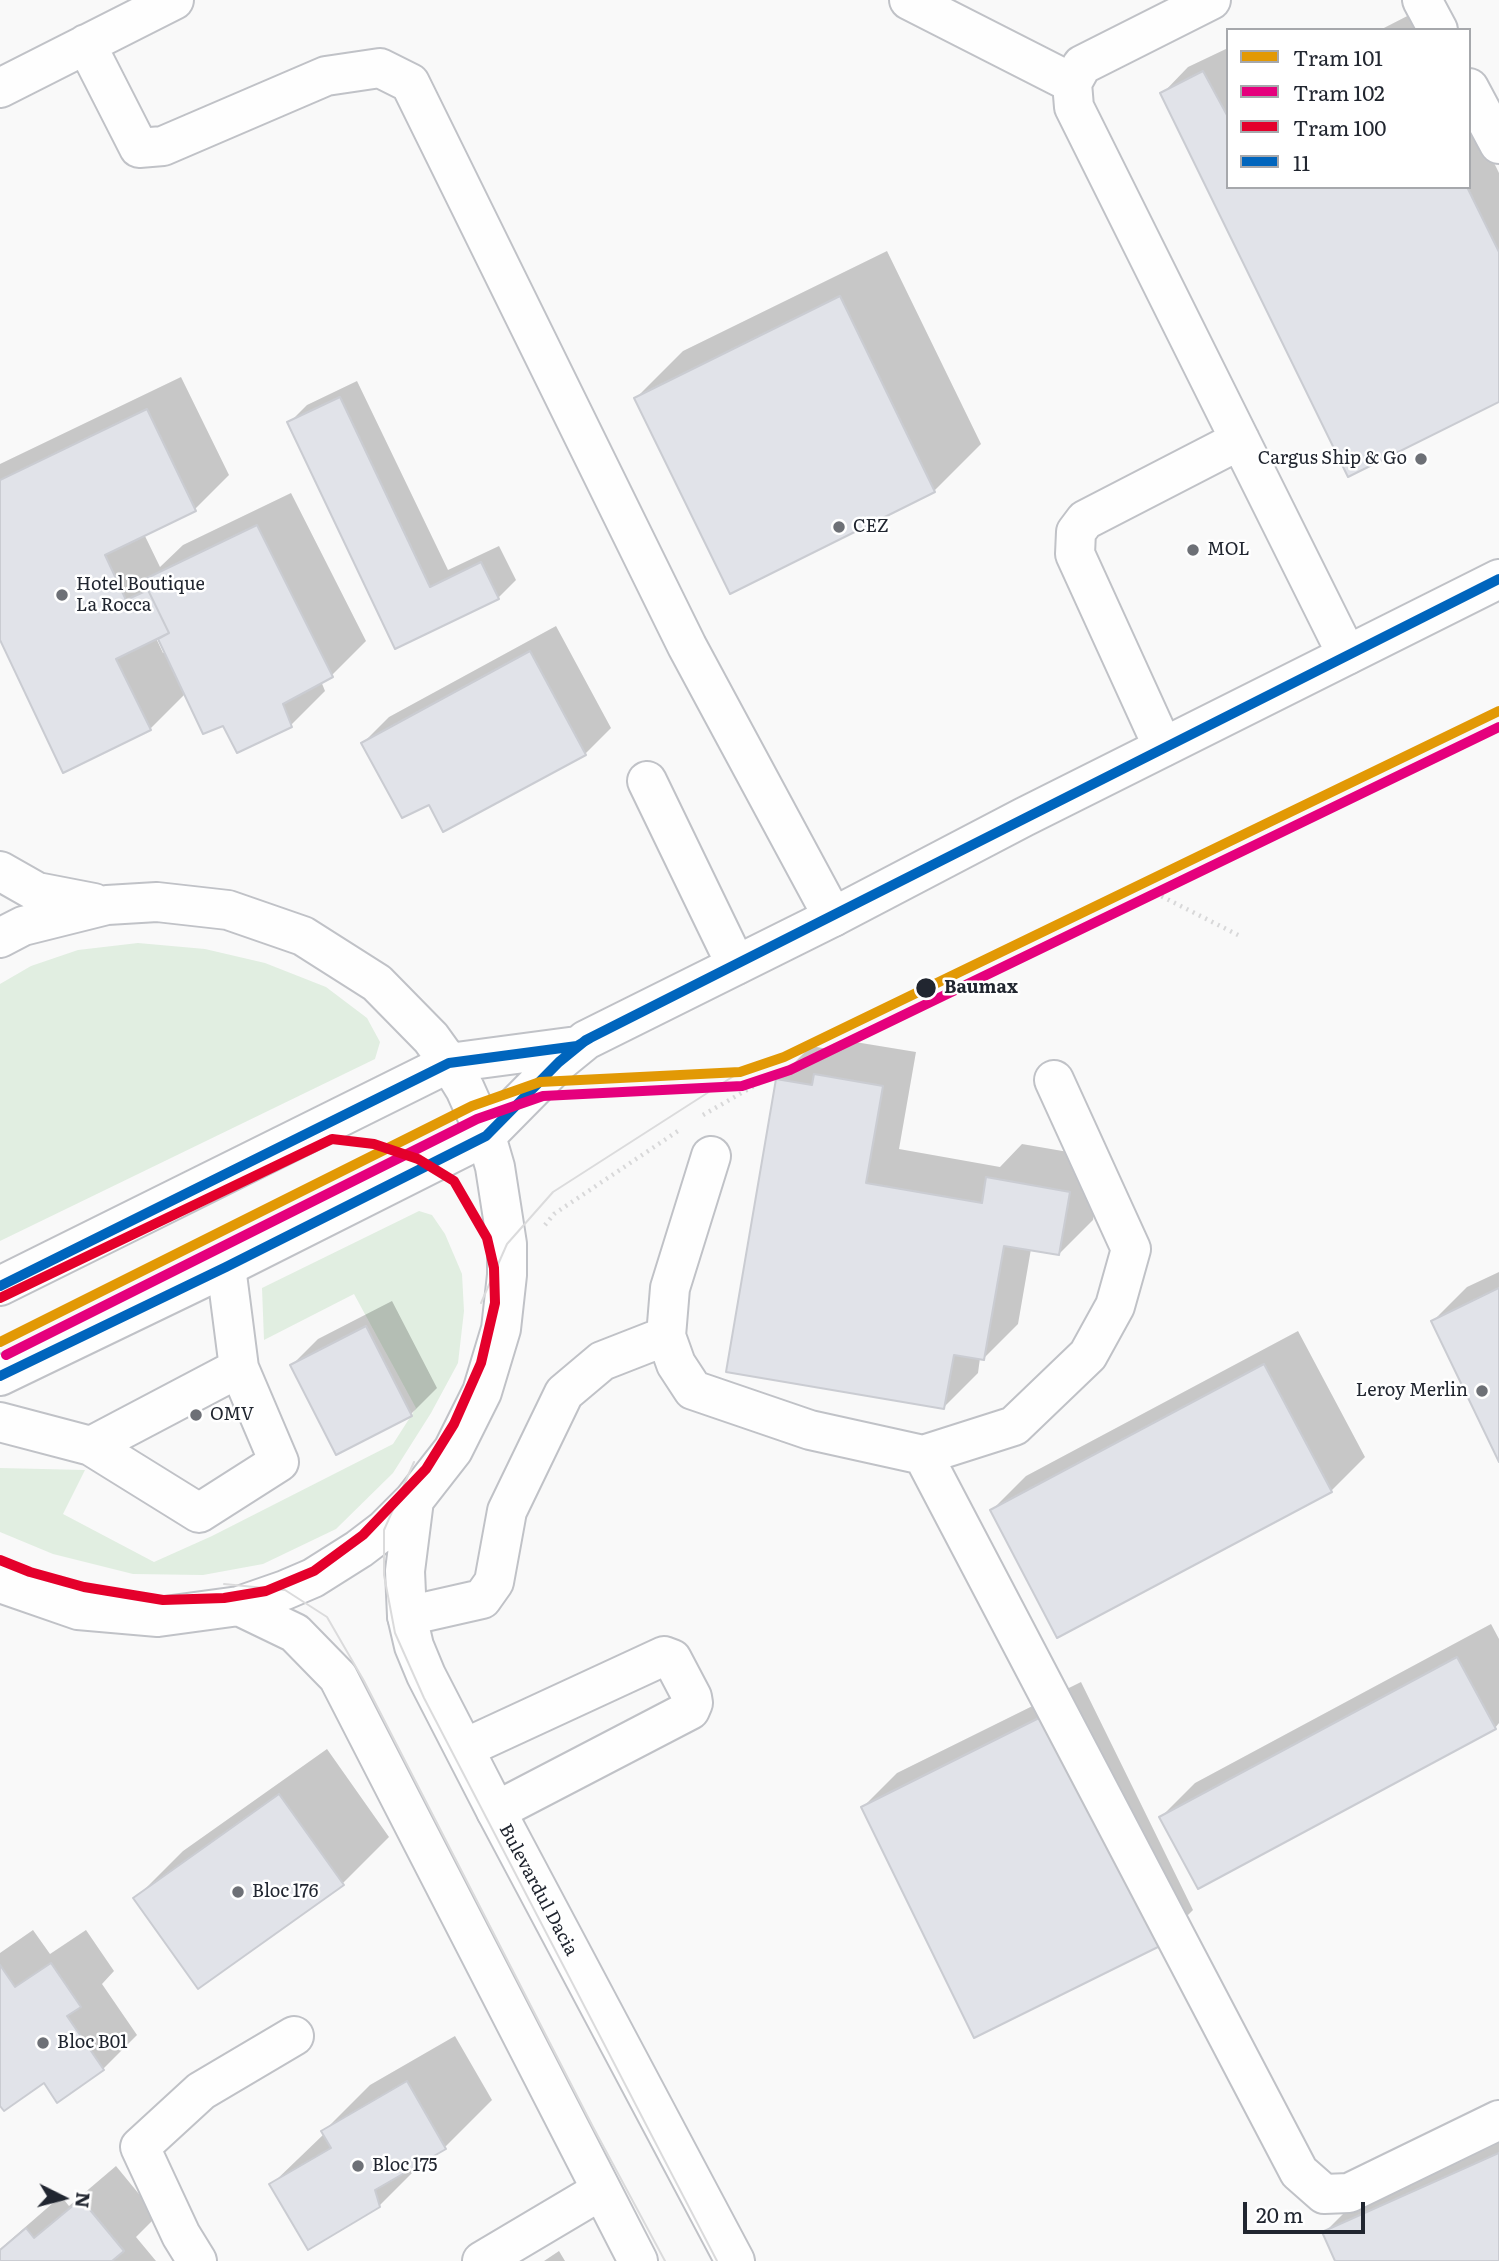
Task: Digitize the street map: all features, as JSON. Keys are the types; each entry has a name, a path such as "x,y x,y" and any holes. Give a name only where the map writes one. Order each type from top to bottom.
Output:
{"main road":[{"path":"0,88 174,0"},
{"path":"909,0 1072,83"},
{"path":"1211,0 1082,65 1072,83 1074,107 1347,655"},
{"path":"1422,0 1437,28"},
{"path":"86,44 139,148 163,146 326,76 380,68 410,83 687,646 833,917"},
{"path":"1471,92 1499,144"},
{"path":"1163,747 1075,554 1076,532 1085,520 1240,440"},
{"path":"0,1376 226,1267 486,1136 577,1046 1012,823 1499,579"},
{"path":"647,781 736,965"},
{"path":"0,871 37,892 107,905"},
{"path":"0,938 23,926 107,905 157,902 228,910 303,936 377,983 431,1038 449,1063 465,1089 486,1136 495,1167 507,1244 507,1275 501,1329 482,1392 453,1450 414,1500 384,1530 359,1549 313,1578 239,1606 158,1617 78,1610 0,1583"},
{"path":"0,1286 449,1063 577,1046"},
{"path":"710,1156 670,1288 666,1336 676,1364 693,1390 810,1430 923,1455 1014,1426 1087,1355 1115,1306 1131,1249 1054,1080"},
{"path":"0,1422 91,1447 199,1513 279,1462 239,1368 226,1267"},
{"path":"407,1616 482,1599 494,1581 507,1511 564,1393 602,1361 666,1336"},
{"path":"91,1447 239,1368"},
{"path":"923,1455 1299,2172 1324,2194 1349,2193 1499,2120"},
{"name":"Bulevardul Dacia","path":"414,1500 405,1571 407,1616 414,1646 426,1675 735,2261"},
{"path":"239,1606 295,1633 338,1677 638,2261"},
{"path":"465,1748 664,1656 672,1659 692,1697 690,1710 496,1811"},
{"path":"197,2261 181,2235 140,2147 201,2091 294,2036"},
{"path":"482,2261 600,2190"}],"path":[{"path":"691,1122 773,1075 1155,893 1242,937"},
{"path":"507,1275 554,1214 680,1129"}],"green space":[{"path":"138,943 205,949 265,963 326,987 367,1018 380,1042 375,1059 0,1241 0,984 31,966 78,950"},
{"path":"419,1211 432,1215 445,1234 462,1274 464,1311 458,1363 431,1413 393,1473 336,1529 263,1564 203,1575 133,1574 53,1554 0,1532 0,1468 85,1470 63,1514 154,1562 212,1536 393,1444 416,1408 354,1294 264,1340 262,1288"}],"building":[{"path":"1203,71 1226,113 1226,189 1468,189 1499,252 1499,402 1348,477 1160,93"},
{"path":"840,296 935,492 730,594 634,398"},
{"path":"340,397 430,587 481,562 499,599 395,649 287,422"},
{"name":"Hotel Boutique La Rocca","path":"147,409 196,511 105,555 126,600 148,590 169,633 116,659 151,730 63,773 0,640 0,480"},
{"path":"257,525 333,677 283,704 292,727 237,753 223,726 203,734 158,639 169,633 148,590 147,578"},
{"path":"530,651 586,755 443,832 429,805 402,818 361,743"},
{"path":"814,1074 883,1086 866,1183 982,1203 986,1177 1070,1192 1059,1255 1004,1246 984,1360 954,1355 944,1409 726,1372 776,1079 812,1085"},
{"name":"Leroy Merlin","path":"1499,1288 1499,1462 1431,1321"},
{"path":"366,1326 412,1416 336,1455 290,1365"},
{"path":"1264,1364 1332,1492 1057,1638 990,1510"},
{"path":"1457,1657 1496,1729 1198,1889 1159,1817"},
{"path":"1047,1714 1160,1946 974,2038 861,1807"},
{"name":"Bloc 176","path":"279,1794 344,1885 198,1989 133,1898"},
{"name":"Bloc B01","path":"51,1963 81,2007 67,2016 104,2070 57,2103 44,2083 4,2111 0,2106 0,1965 15,1987"},
{"name":"Bloc 175","path":"407,2081 446,2149 375,2190 380,2207 308,2250 269,2184 331,2148 321,2131"},
{"path":"1499,2153 1499,2261 1335,2261 1322,2232"},
{"path":"81,2199 124,2251 112,2261 0,2261 0,2250 26,2228 34,2238"}],"tram line":[{"name":"101","path":"0,1342 472,1106 540,1082 740,1072 784,1057 1499,711"},
{"name":"102","path":"6,1355 477,1119 543,1096 742,1086 790,1070 1499,727"},
{"path":"481,1303 507,1244 553,1192 740,1072"},
{"name":"100","path":"0,1298 332,1139 374,1144 418,1159 454,1181 487,1238 494,1268 495,1303 481,1363 454,1424 426,1469 363,1535 314,1571 266,1591 224,1598 163,1600 84,1587 30,1572 0,1560"},
{"path":"414,1462 384,1530 384,1575 395,1633 424,1698 717,2261"},
{"path":"224,1584 285,1590 327,1617 364,1681 593,2127 665,2261"}],"transit line":[{"name":"11","path":"0,1376 226,1267 486,1136 559,1062 586,1040 1499,579"},
{"name":"11","path":"0,1286 449,1063 577,1046 592,1037"}],"place":[{"name":"Cargus Ship & Go","path":"1421,459"},
{"name":"CEZ","path":"839,527"},
{"name":"MOL","path":"1193,550"},
{"name":"Hotel Boutique La Rocca","path":"62,595"},
{"name":"Baumax","path":"926,988"},
{"name":"Leroy Merlin","path":"1482,1391"},
{"name":"OMV","path":"196,1415"},
{"name":"Bloc 176","path":"238,1892"},
{"name":"Bloc B01","path":"43,2043"},
{"name":"Bloc 175","path":"358,2166"}]}
